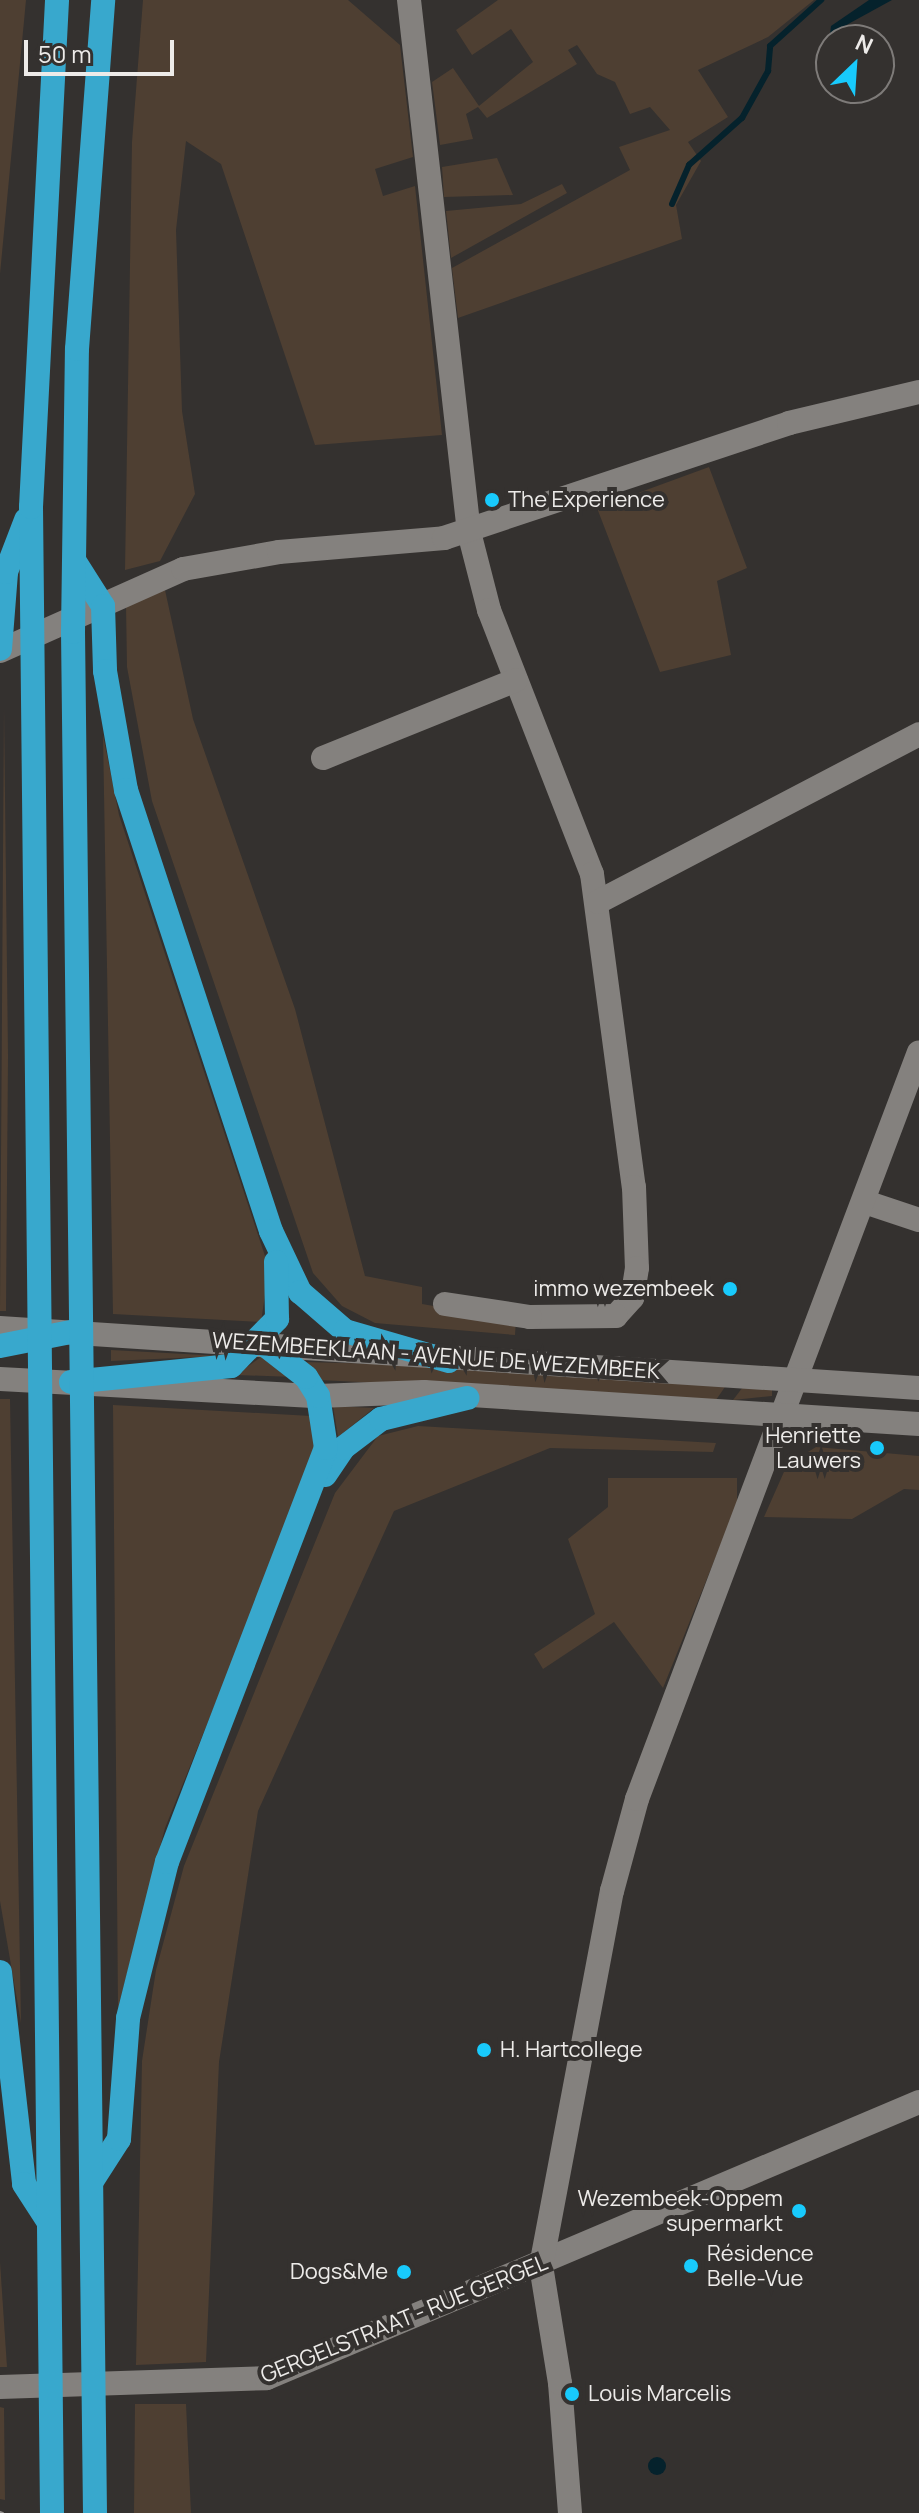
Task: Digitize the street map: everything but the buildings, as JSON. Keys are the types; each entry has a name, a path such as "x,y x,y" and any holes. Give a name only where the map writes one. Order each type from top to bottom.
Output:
{"highway":[{"path":"52,2513 31,507 57,0"},
{"path":"77,1392 128,1371 216,1369 261,1342 282,1294 271,1231 126,790 104,618 82,589 74,561 77,349 103,0"},
{"path":"1,642 6,572 31,507"},
{"path":"82,589 73,632 82,1307 77,1392 95,2513"},
{"path":"271,1231 315,1311 345,1331 449,1361"},
{"path":"0,1346 71,1332"},
{"path":"92,2181 119,2139 128,2018 167,1862 317,1487 326,1448 318,1396 298,1369 261,1342"},
{"path":"317,1487 343,1448 381,1419 467,1398"},
{"path":"0,1972 24,2184 48,2221"}],"street":[{"path":"409,0 469,532 516,680 598,902 634,1187 634,1291 616,1316 530,1317 445,1304"},
{"path":"1,642 183,569 469,532 789,423 919,392"},
{"path":"323,758 516,680"},
{"path":"598,902 919,734"},
{"path":"570,2513 541,2266 581,2026 637,1799 799,1379 919,1052"},
{"path":"865,1202 919,1220"},
{"name":"WEZEMBEEKLAAN - AVENUE DE WEZEMBEEK","path":"0,1328 261,1342 449,1361 919,1388"},
{"name":"WEZEMBEEKLAAN - AVENUE DE WEZEMBEEK","path":"0,1379 77,1392 467,1398 919,1424"},
{"name":"GERGELSTRAAT - RUE GERGEL","path":"2,2387 142,2385 267,2378 541,2266 919,2102"}],"shaded area":[{"path":"0,0 26,0 0,274"},
{"path":"143,0 348,0 400,45 413,157 375,169 383,196 415,186 442,435 315,445 221,164 186,141 176,230 182,411 195,494 160,561 125,570 132,142"},
{"path":"498,0 814,0 768,37 698,70 728,117 688,142 701,161 676,205 682,239 458,318 452,268 630,170 619,147 670,130 650,107 630,114 615,82 597,74 577,45 568,50 577,64 487,118 478,107 466,114 473,139 440,145 432,82 453,68 479,106 533,62 511,29 472,55 456,30"},
{"path":"497,158 513,195 444,197 442,167"},
{"path":"562,184 567,193 451,258 446,211 521,204"},
{"path":"709,467 747,568 717,581 731,655 660,672 597,508"},
{"path":"165,590 193,719 295,1009 365,1276 422,1287 422,1304 516,1320 515,1335 375,1323 342,1306 313,1273 152,801 127,667 126,605"},
{"path":"4,707 8,1056 6,1311 0,1311"},
{"path":"103,735 119,815 269,1268 261,1322 113,1314"},
{"path":"111,1350 222,1356 111,1361"},
{"path":"261,1357 271,1361 294,1377 236,1375"},
{"path":"304,1362 729,1381 716,1400 319,1380"},
{"path":"746,1383 772,1390 772,1396 733,1400"},
{"path":"0,1399 10,1399 21,2023 0,1901"},
{"path":"113,1405 311,1416 316,1455 165,1828 118,2008"},
{"path":"333,1406 374,1408 338,1437"},
{"path":"418,1426 716,1443 713,1452 550,1448 394,1511 258,1811 219,2062 206,2362 136,2365 142,2061 156,1970 184,1866 335,1493 378,1436"},
{"path":"816,1447 919,1456 919,1490 904,1489 852,1519 764,1517 787,1465"},
{"path":"608,1478 737,1478 737,1504 663,1688 614,1622 543,1669 534,1654 595,1614 568,1539 608,1507"},
{"path":"0,2262 7,2367 0,2367"},
{"path":"135,2404 186,2404 191,2513 134,2513"},
{"path":"0,2407 4,2408 5,2500 0,2499"}],"water":[{"path":"869,0 892,0 848,24 834,24"},
{"path":"653,2457 661,2457 666,2466 664,2473 653,2475 648,2470 648,2462"}],"waterway":[{"path":"672,204 689,165 742,118 768,71 770,46 821,0"}],"place":[{"name":"The Experience","path":"492,500"},
{"name":"immo wezembeek","path":"730,1289"},
{"name":"Henriette Lauwers","path":"877,1448"},
{"name":"H. Hartcollege","path":"484,2050"},
{"name":"Wezembeek-Oppem supermarkt","path":"799,2211"},
{"name":"Résidence Belle-Vue","path":"691,2266"},
{"name":"Dogs&Me","path":"404,2272"},
{"name":"Louis Marcelis","path":"572,2394"}]}
